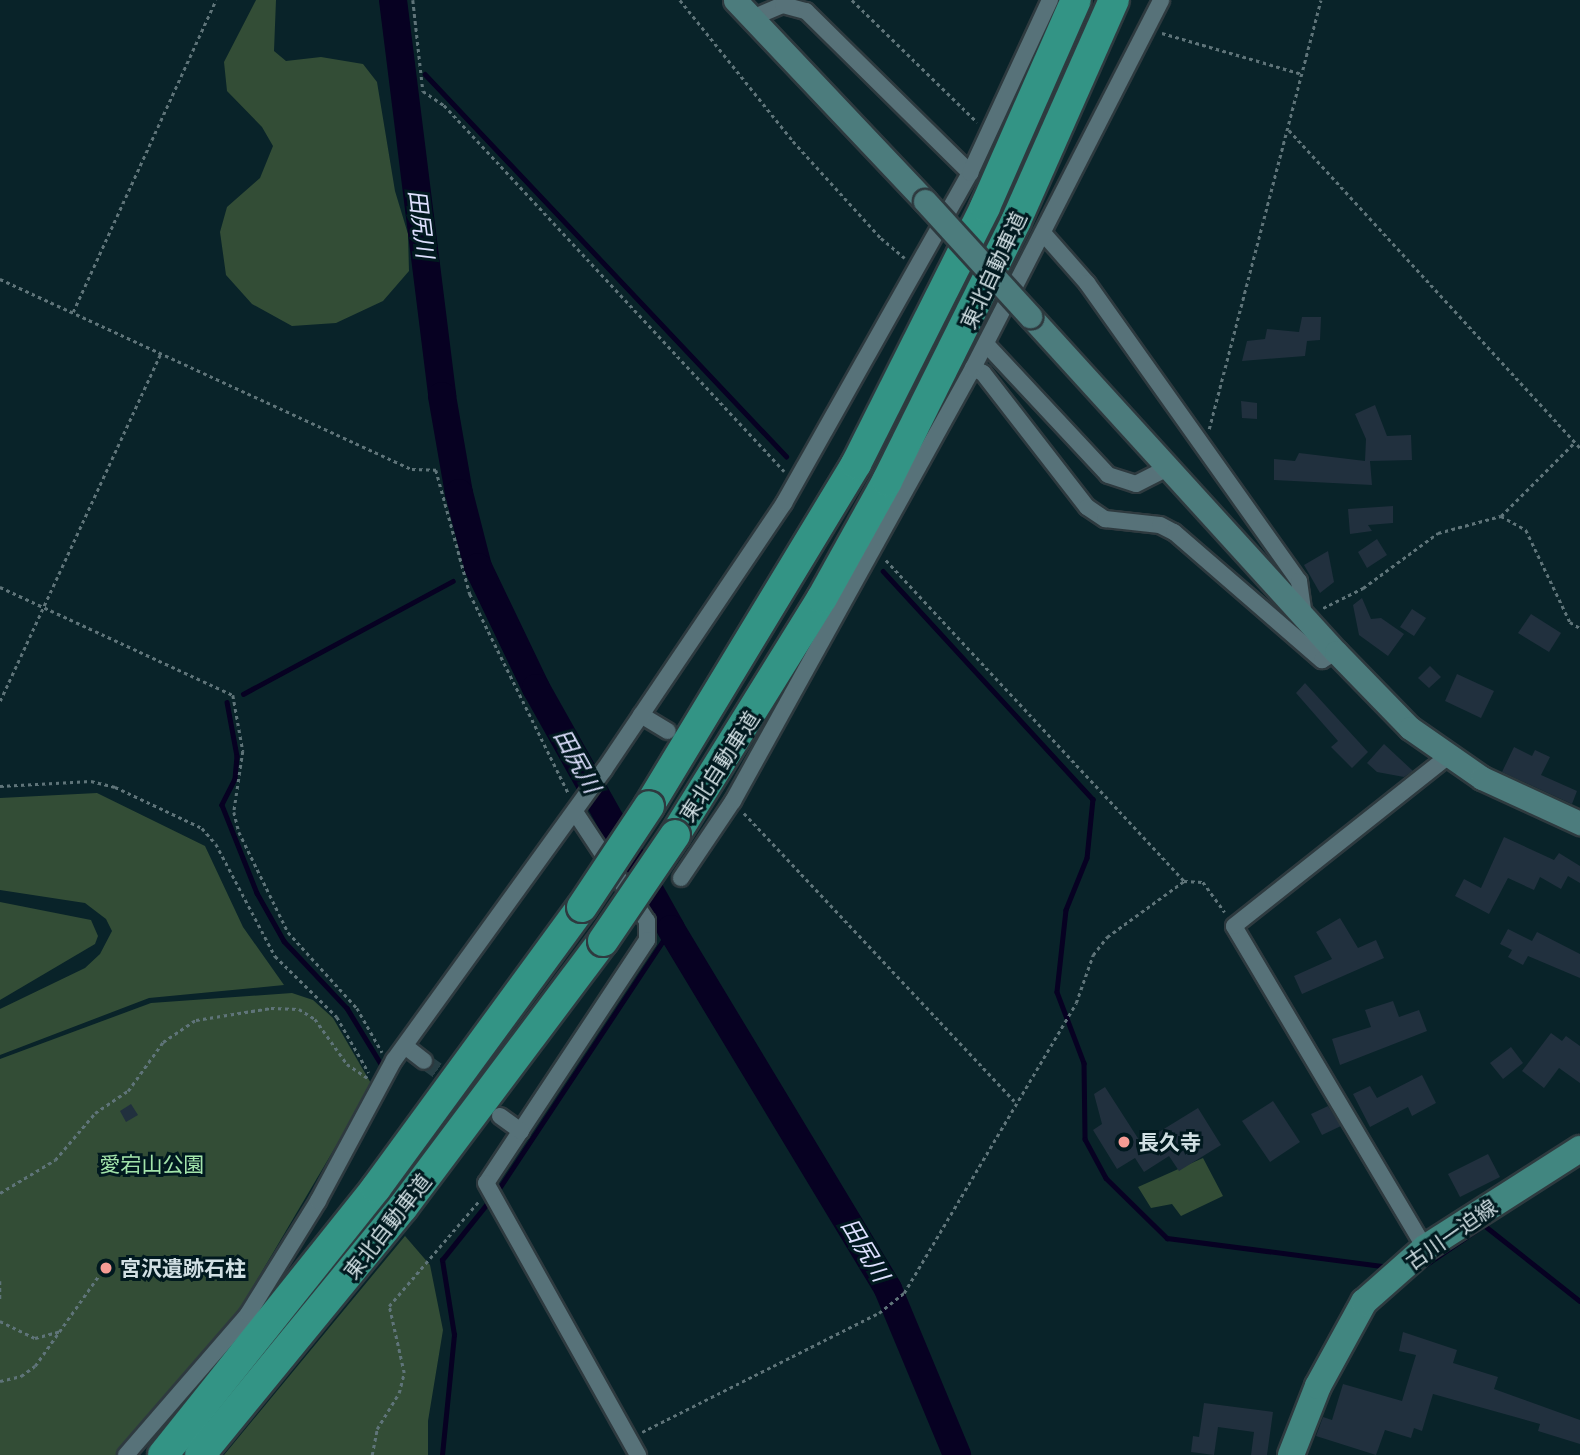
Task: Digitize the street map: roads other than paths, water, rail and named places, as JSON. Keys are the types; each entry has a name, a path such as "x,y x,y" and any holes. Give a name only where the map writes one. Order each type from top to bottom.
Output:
{"highway":[{"name":"東北自動車道","path":"163,1455 376,1188 582,907 649,806 856,464 973,231 1076,0"},
{"name":"東北自動車道","path":"200,1455 403,1207 603,941 675,835 808,622 887,481 1016,221 1114,0"}],"main road":[{"name":"古川一迫線","path":"1292,1455 1318,1386 1364,1302 1410,1262 1580,1149"}],"street":[{"path":"735,0 1170,467 1304,618 1410,728 1447,757 1580,823"},
{"path":"126,1455 248,1314 318,1201 394,1060 604,770 796,484 970,173 1050,0"},
{"path":"681,878 733,801 875,548 986,344 1161,0"},
{"path":"752,18 783,5 806,11 970,173"},
{"path":"1043,233 1087,283 1300,581 1304,618"},
{"path":"986,344 1108,475 1136,484 1170,467"},
{"path":"973,368 983,373 1070,491 1087,507 1113,521 1160,525 1174,532 1322,660 1336,652"},
{"path":"641,715 668,731"},
{"path":"1410,1262 1234,926 1447,757"},
{"path":"729,770 745,780"},
{"path":"577,808 647,921 649,931 486,1183 638,1455"},
{"path":"405,1046 424,1062"},
{"path":"500,1116 521,1131"}],"waterway":[{"name":"田尻川","path":"393,0 442,396 459,493 478,567 536,688 671,929 888,1289 957,1455"},
{"path":"425,74 786,456"},
{"path":"404,76 413,75"},
{"path":"883,571 1093,799 1087,858 1066,910 1057,992 1084,1063 1085,1139 1106,1178 1167,1238 1389,1267"},
{"path":"243,694 453,581"},
{"path":"227,702 237,756 235,779 222,805 257,893 284,941 347,1008 381,1064"},
{"path":"500,1187 671,929"},
{"path":"442,1455 454,1335 442,1260 490,1200"},
{"path":"1421,1268 1484,1225 1580,1301"}],"tunnel":[{"path":"424,1061 487,1106"}],"place":[{"name":"長久寺","path":"1124,1142"},
{"name":"宮沢遺跡石柱","path":"106,1268"}],"park label":[{"name":"愛宕山公園","path":"152,1164"}]}
